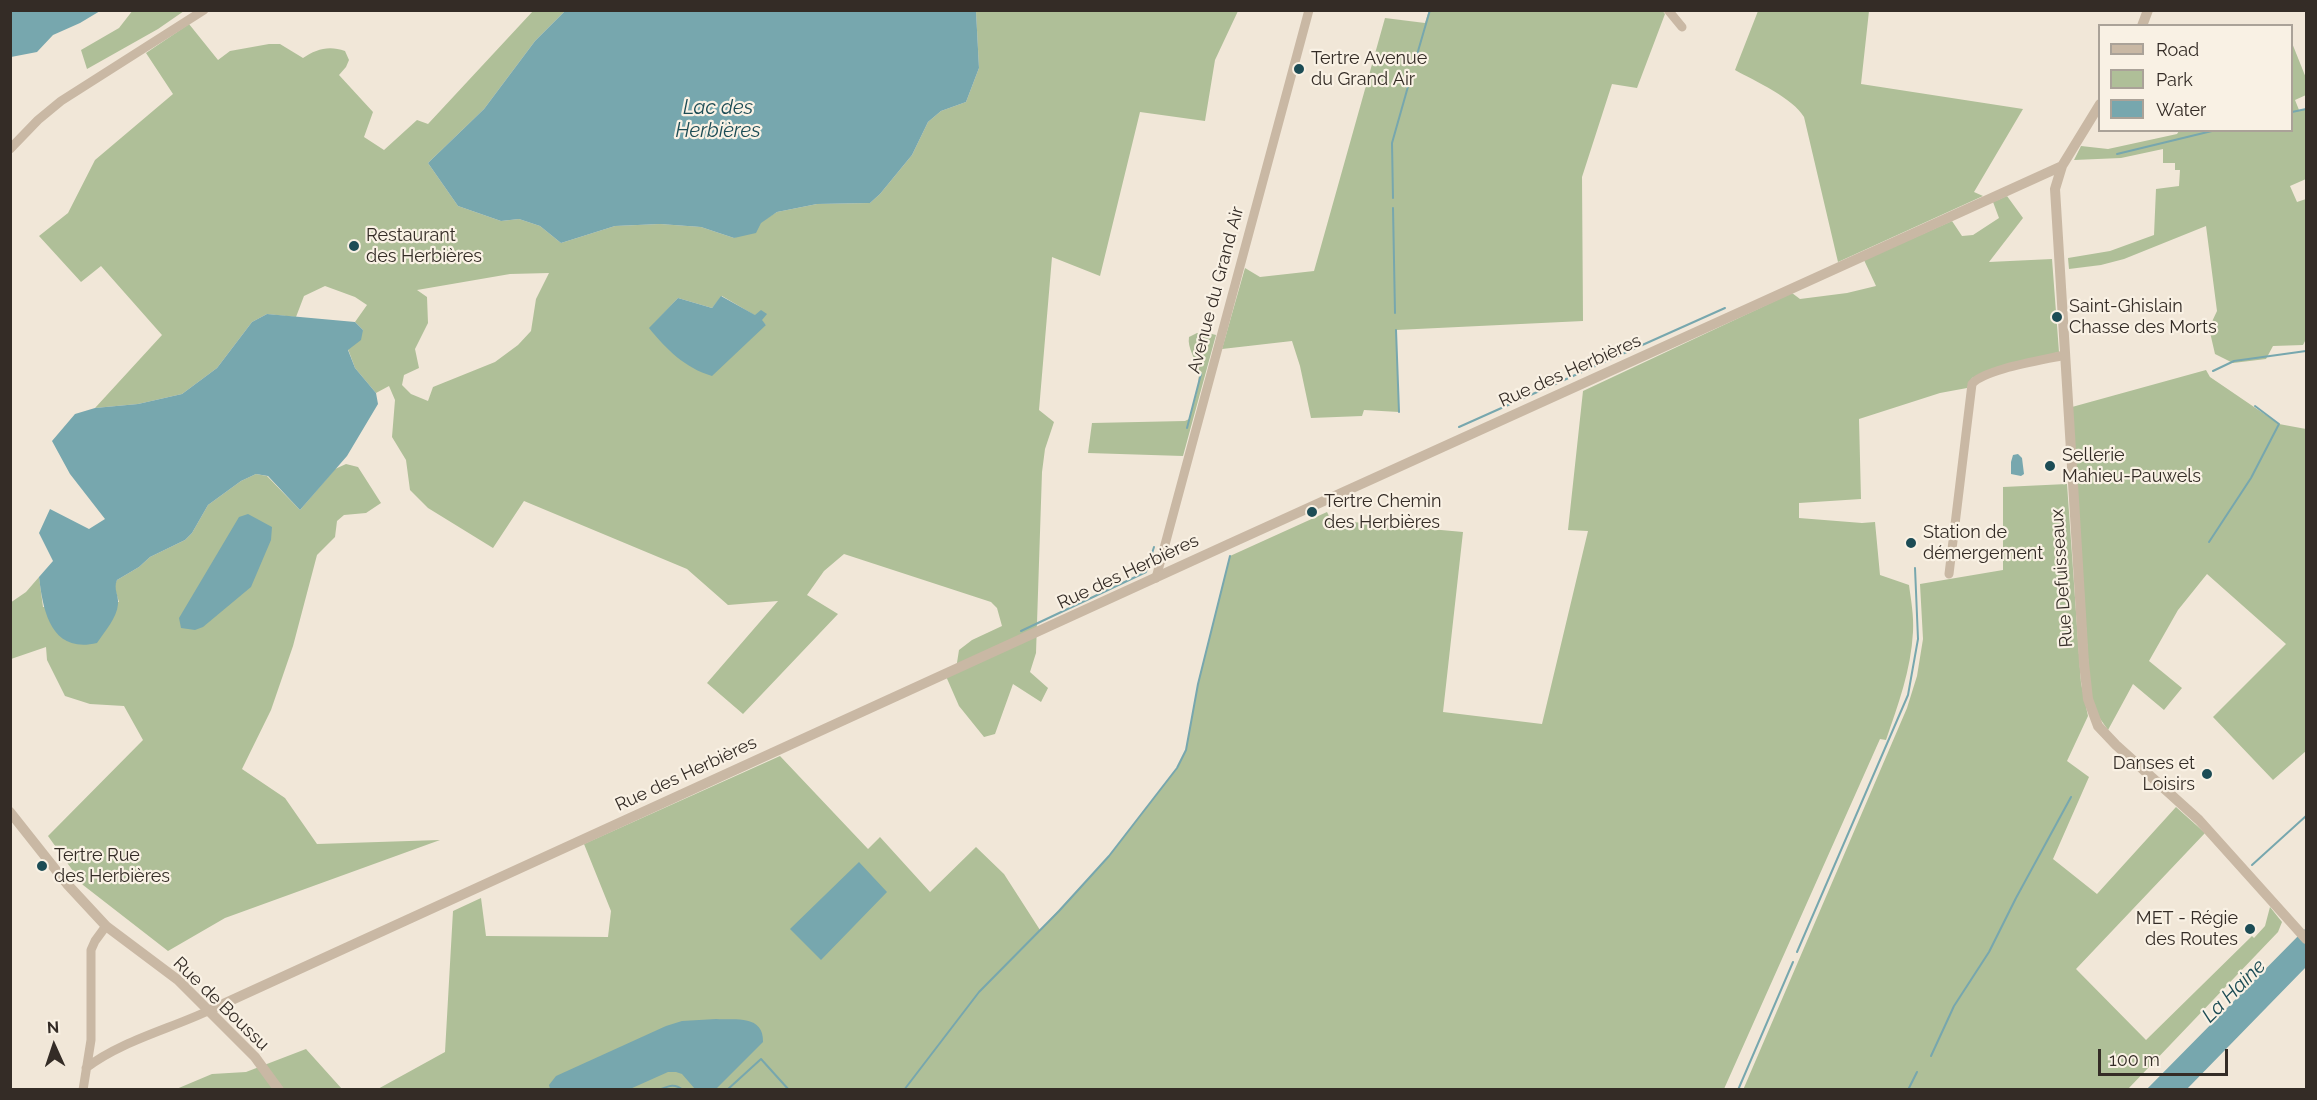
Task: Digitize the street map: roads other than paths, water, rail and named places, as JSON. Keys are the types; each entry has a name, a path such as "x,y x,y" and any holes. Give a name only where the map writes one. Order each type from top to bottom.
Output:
{"street":[{"path":"10,149 38,120 61,101 204,10"},
{"name":"Avenue du Grand Air","path":"1156,578 1309,10"},
{"path":"1668,10 1682,27"},
{"name":"Rue Defuisseaux","path":"2098,107 2061,166 2055,189 2088,699 2098,726 2199,820 2307,939"},
{"name":"Rue des Herbières","path":"210,1010 2061,166"},
{"path":"1949,574 1972,384 1991,372 2065,355"},
{"name":"Rue de Boussu","path":"10,812 73,890 106,926 178,980 210,1010 255,1057 279,1089"},
{"path":"83,1089 91,1040 91,950 94,941 106,926"},
{"path":"86,1068 96,1060 210,1010"}],"water":[{"path":"10,11 100,11 53,35 37,52 11,57"},
{"name":"Lac des Herbières","path":"565,11 976,11 979,68 966,102 941,111 928,122 912,155 870,203 817,204 777,212 761,223 756,233 734,238 701,227 660,224 615,226 561,243 540,226 519,219 501,221 458,206 428,163 484,109 535,41"},
{"path":"721,296 755,315 761,310 767,314 762,320 766,325 712,376 702,373 677,357 649,328 678,298 712,308"},
{"path":"267,314 355,322 363,330 361,340 348,350 355,368 376,393 378,404 347,456 300,510 268,476 256,474 241,481 208,505 192,533 185,540 150,557 139,567 117,580 117,609 97,643 81,645 59,636 52,627 43,603 39,577 53,561 39,533 50,509 89,529 105,519 70,474 52,441 75,414 95,408 138,404 182,394 217,368 252,322"},
{"path":"2018,454 2022,458 2024,474 2021,476 2011,474 2013,455"},
{"path":"248,514 272,527 271,540 251,587 203,627 195,630 181,628 179,618 239,517"},
{"path":"859,862 887,892 821,960 790,929"},
{"path":"2306,928 2306,967 2187,1089 2146,1090"},
{"path":"716,1019 754,1023 762,1033 763,1042 716,1089 695,1089 682,1074 668,1072 630,1089 550,1089 549,1085 556,1076 666,1026 682,1021"}],"waterway":[{"path":"1414,65 1430,10"},
{"path":"1393,198 1392,143 1411,76"},
{"path":"2293,112 2306,109"},
{"path":"2117,154 2208,132"},
{"path":"1393,208 1395,313"},
{"path":"1459,427 1725,308"},
{"path":"1396,330 1399,412"},
{"path":"2213,371 2234,361 2306,351"},
{"path":"1187,428 1201,374"},
{"path":"2209,542 2251,478 2279,424 2255,406"},
{"path":"1021,631 1146,572 1154,547"},
{"path":"904,1090 979,992 1059,911 1109,856 1177,768 1186,750 1198,684 1230,556"},
{"path":"1797,952 1908,695 1918,639 1915,568"},
{"path":"1931,1056 1954,1006 1989,952 2071,797"},
{"path":"2252,865 2306,816"},
{"path":"1738,1090 1793,962"},
{"path":"727,1090 761,1059 789,1090"},
{"path":"1908,1090 1917,1072"},
{"path":"659,1090 669,1086 683,1090"}],"place":[{"name":"Tertre Avenue du Grand Air","path":"1299,69"},
{"name":"Restaurant des Herbières","path":"354,246"},
{"name":"Saint-Ghislain Chasse des Morts","path":"2057,317"},
{"name":"Sellerie Mahieu-Pauwels","path":"2050,466"},
{"name":"Tertre Chemin des Herbières","path":"1312,512"},
{"name":"Station de démergement","path":"1911,543"},
{"name":"Danses et Loisirs","path":"2207,774"},
{"name":"Tertre Rue des Herbières","path":"42,866"},
{"name":"MET - Régie des Routes","path":"2250,929"}],"water label":[{"name":"La Haine","path":"2234,991"}]}
